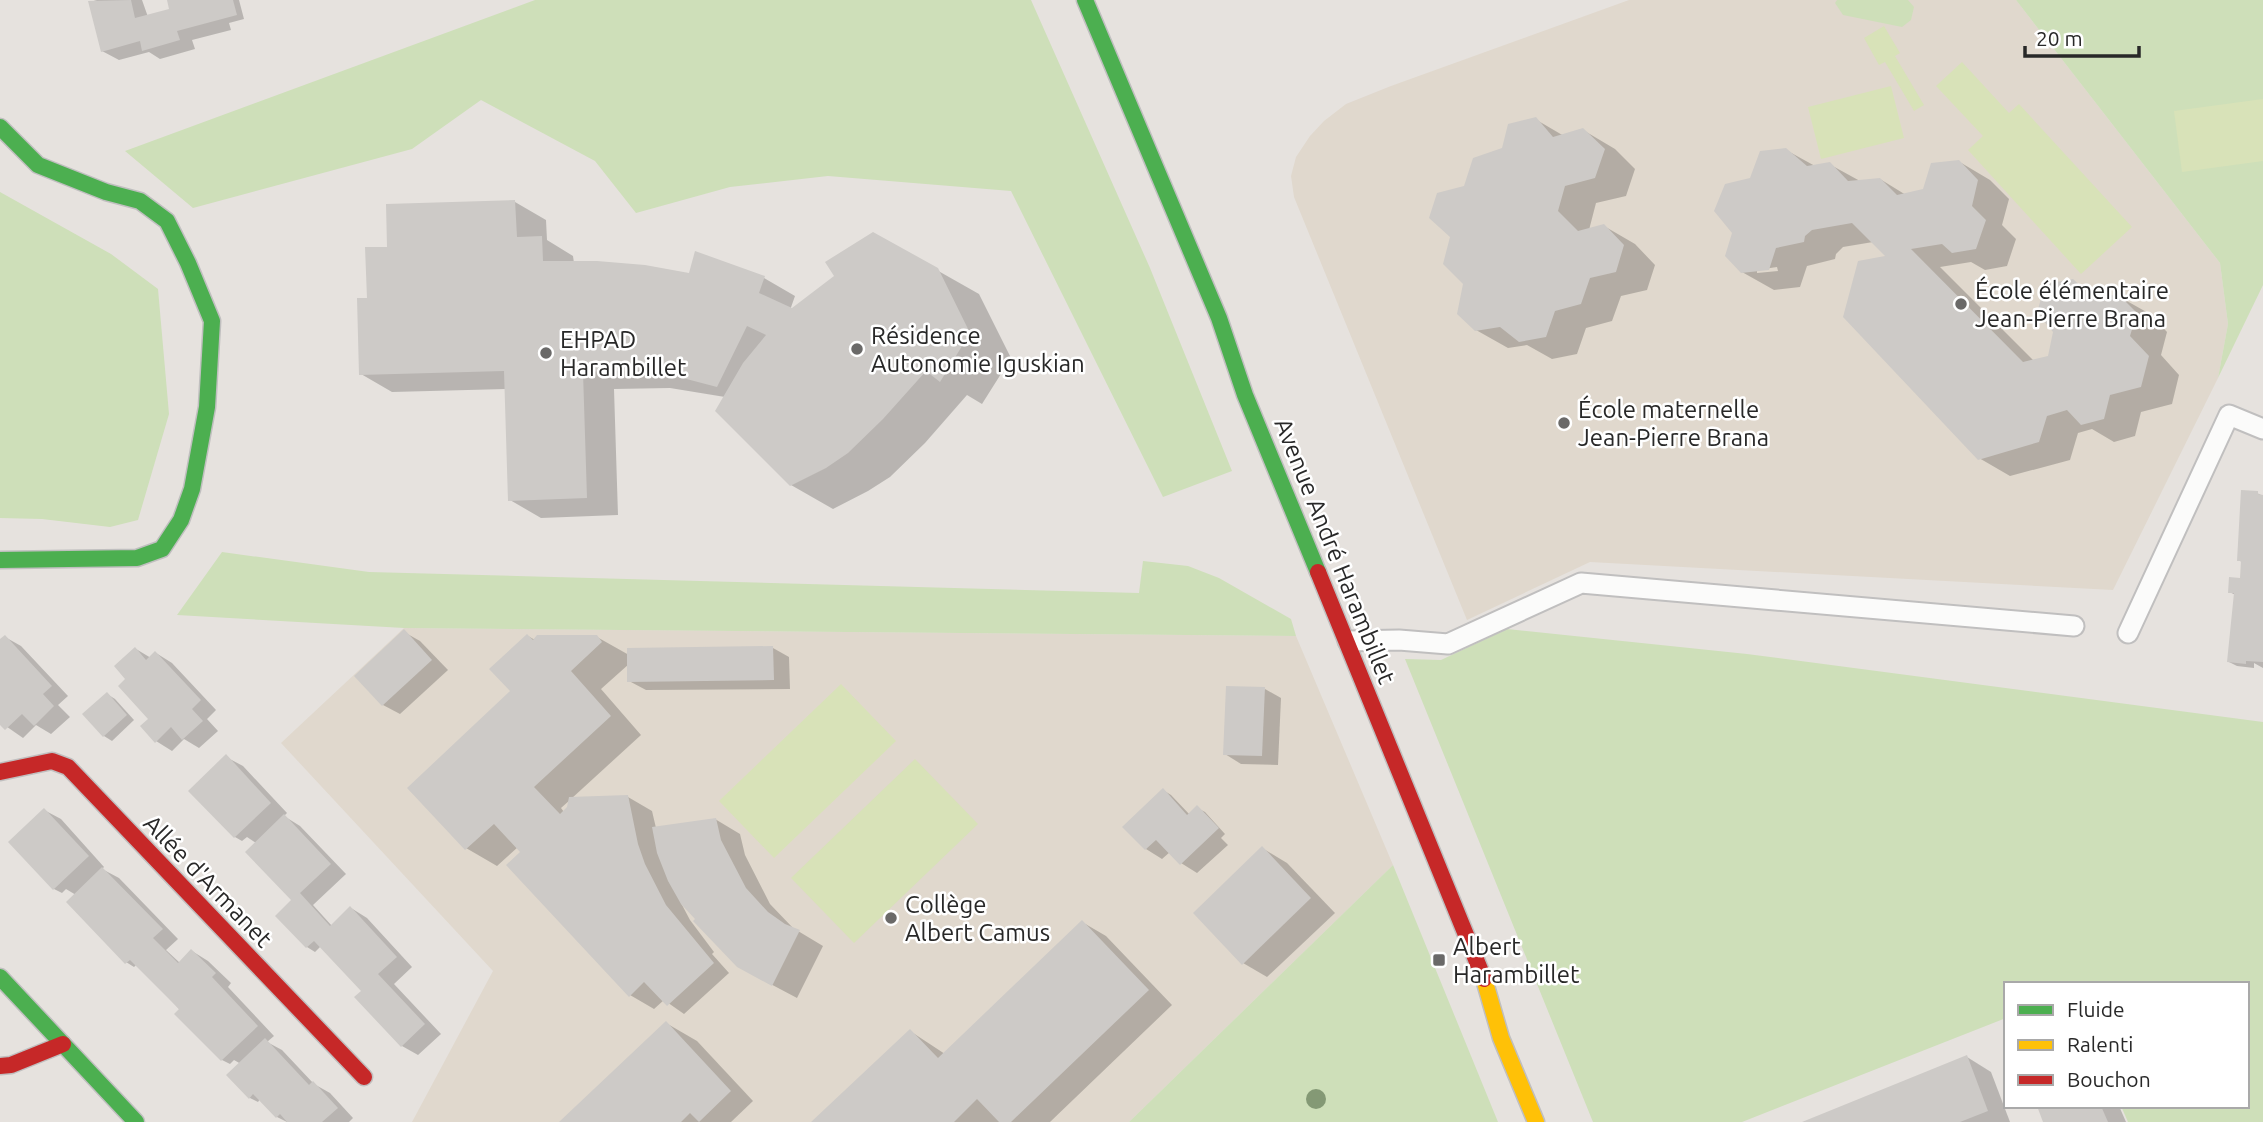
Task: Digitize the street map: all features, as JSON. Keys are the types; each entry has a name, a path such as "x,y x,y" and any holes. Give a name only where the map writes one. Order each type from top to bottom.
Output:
{"street":[{"name":"Avenue André Harambillet","path":"1086,0 1219,318 1245,395 1348,641 1488,990 1502,1038 1536,1122"},
{"path":"0,127 38,165 106,192 140,201 167,222 188,263 212,321 207,407 192,489 181,520 162,549 138,558 0,560"},
{"name":"Allée d'Armanet","path":"0,772 52,761 68,767 364,1077"},
{"path":"0,977 136,1122"},
{"path":"0,1066 11,1065 63,1044"}],"lane":[{"path":"2128,633 2230,415 2263,429"},
{"path":"1348,641 1399,640 1448,644 1581,583 2074,626"}],"shaded area":[{"path":"1629,0 2016,0 2220,263 2228,324 2218,378 2113,590 1590,562 1467,620 1294,197 1291,176 1296,157 1310,136 1346,104"},
{"name":"Collège Albert Camus","path":"404,628 1296,636 1393,865 1129,1122 412,1122 493,971 281,743"}],"green space":[{"path":"535,0 1031,0 1150,268 1232,471 1163,497 1011,191 828,176 730,187 636,213 595,161 481,100 412,149 193,208 125,151"},
{"path":"1837,0 1908,0 1914,7 1911,20 1902,27 1843,15 1835,3"},
{"path":"2016,0 2263,0 2263,285 2218,378 2228,324 2220,263"},
{"path":"1884,26 1900,53 1895,56 1924,105 1914,111 1885,62 1879,65 1864,38"},
{"path":"1962,62 2009,113 2019,104 2132,227 2081,274 1968,150 1983,136 1936,86"},
{"path":"1891,86 1904,138 1821,159 1808,107"},
{"path":"2263,99 2263,161 2182,172 2174,111"},
{"path":"0,192 111,254 158,289 169,414 138,520 110,527 42,519 0,518"},
{"path":"222,552 369,572 1139,593 1143,561 1188,566 1219,578 1291,619 1296,636 404,628 177,615"},
{"path":"1507,629 1747,654 2263,722 2263,1122 2128,1122 2122,1108 2249,1108 2249,982 2004,982 2004,1019 1742,1122 1593,1122 1405,659 1441,660"},
{"path":"841,684 896,741 774,858 719,801"},
{"path":"915,759 978,824 854,943 791,878"},
{"path":"1393,865 1498,1122 1129,1122"}],"building":[{"path":"131,0 135,18 169,9 167,0 233,0 237,15 177,31 180,40 142,51 140,41 101,52 88,1"},
{"path":"1536,117 1553,137 1583,128 1605,149 1595,178 1565,186 1558,211 1578,231 1604,224 1624,245 1616,272 1590,278 1581,304 1555,311 1546,337 1519,342 1500,327 1475,331 1457,314 1463,284 1443,264 1450,237 1429,218 1437,193 1464,186 1473,158 1502,148 1508,124"},
{"path":"1786,148 1807,166 1830,162 1848,181 1880,178 1897,195 1923,189 1931,163 1959,160 1978,180 1972,206 1986,220 1976,249 1952,253 1942,244 1911,249 2023,362 2048,356 2053,332 2037,313 2045,284 2073,279 2094,299 2118,294 2137,313 2130,336 2149,356 2141,387 2110,395 2104,419 2081,425 2067,410 2047,416 2039,442 1978,460 1843,317 1858,261 1885,256 1852,223 1812,230 1805,236 1804,242 1776,248 1769,270 1741,273 1725,256 1732,233 1714,211 1725,184 1750,178 1760,151"},
{"name":"EHPAD Harambillet","path":"515,200 517,237 542,236 543,261 597,261 645,265 689,273 695,251 765,276 759,293 792,308 834,276 825,262 873,232 938,268 970,333 940,382 926,371 848,453 826,468 790,486 715,411 743,363 766,335 747,326 717,387 637,370 583,372 587,498 508,501 504,371 359,375 357,298 367,298 365,247 387,247 386,204"},
{"path":"2241,490 2258,491 2258,494 2263,495 2263,662 2246,661 2246,664 2227,662 2234,593 2228,593 2229,577 2240,578 2241,561 2237,561"},
{"path":"404,629 432,660 382,706 354,676"},
{"path":"527,634 533,640 537,635 597,635 602,642 571,671 611,716 534,787 560,814 567,807 569,797 628,795 645,864 666,905 714,963 667,1006 644,982 629,997 506,865 520,852 494,824 465,850 407,788 510,691 489,669"},
{"path":"5,635 52,686 43,694 54,706 34,726 22,714 5,730 0,725 0,639"},
{"path":"773,646 774,680 627,682 627,648"},
{"path":"135,647 146,660 155,651 201,700 192,709 203,721 182,740 171,727 155,743 140,726 148,719 118,686 125,679 114,666"},
{"path":"1226,686 1265,687 1262,756 1223,755"},
{"path":"107,692 127,715 103,737 82,714"},
{"path":"226,754 271,803 234,838 188,791"},
{"path":"1163,788 1187,815 1197,805 1219,828 1180,865 1156,840 1145,850 1122,827"},
{"path":"44,808 89,856 53,890 8,842"},
{"path":"284,814 331,864 300,893 330,926 350,906 397,957 378,974 425,1024 401,1047 354,997 361,991 314,941 306,948 275,916 291,900 245,852"},
{"path":"716,818 721,840 746,888 768,912 785,924 800,930 772,986 737,967 693,921 695,919 681,904 668,881 657,853 652,827"},
{"path":"1262,846 1311,898 1242,965 1193,913"},
{"path":"102,867 163,929 153,938 178,963 191,949 216,973 212,977 258,1026 221,1061 174,1014 179,1009 130,960 125,964 66,902"},
{"path":"1082,920 1149,990 1011,1122 999,1122 977,1099 954,1122 811,1122 910,1029 938,1058"},
{"path":"666,1021 731,1091 699,1122 690,1113 681,1122 559,1122"},
{"path":"265,1038 309,1085 313,1081 338,1108 322,1122 287,1122 280,1114 276,1118 253,1094 249,1099 226,1075"},
{"path":"1967,1055 1988,1111 1960,1122 1802,1122"},
{"path":"2038,1108 2102,1108 2108,1122 2043,1122"}],"traffic: fast":[{"path":"1085,0 1219,318 1245,395 1318,572"},
{"path":"0,127 38,165 106,192 140,201 167,221 212,321 207,407 192,489 181,520 162,549 137,558 0,560"},
{"path":"0,977 136,1122"}],"traffic: slow":[{"path":"1484,979 1501,1038 1536,1122"}],"traffic: jam":[{"path":"1318,572 1484,979"},
{"path":"0,772 52,761 68,767 364,1077"},
{"path":"0,1066 11,1065 63,1044"}],"place":[{"name":"École élémentaire Jean-Pierre Brana","path":"1961,304"},
{"name":"Résidence Autonomie Iguskian","path":"857,349"},
{"name":"EHPAD Harambillet","path":"546,353"},
{"name":"École maternelle Jean-Pierre Brana","path":"1564,423"},
{"name":"Collège Albert Camus","path":"891,918"},
{"name":"Albert Harambillet","path":"1439,960"}]}
